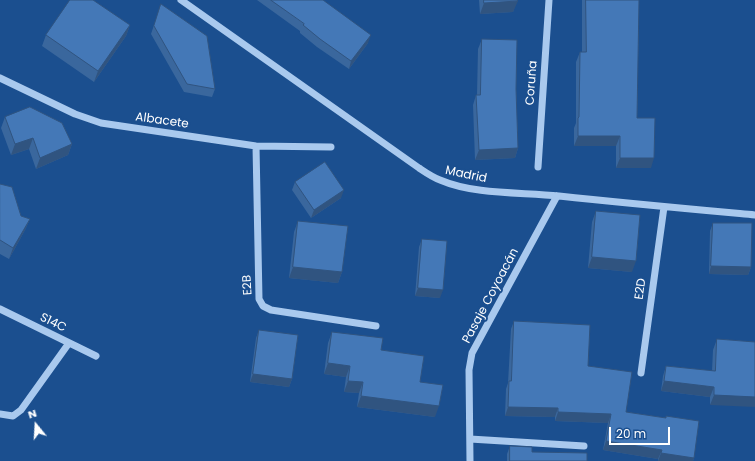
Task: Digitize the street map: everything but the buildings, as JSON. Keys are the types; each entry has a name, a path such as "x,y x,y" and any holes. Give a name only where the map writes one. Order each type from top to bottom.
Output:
{"street":[{"name":"Madrid","path":"181,0 438,180 456,186 478,190 755,215"},
{"name":"Coruña","path":"538,167 549,0"},
{"name":"Albacete","path":"0,78 75,114 102,123 256,146 331,147"},
{"name":"E2B","path":"256,146 259,299 263,306 271,310 376,326"},
{"name":"Pasaje Coyoacán","path":"470,461 469,370 472,353 557,196"},
{"name":"E2D","path":"641,373 664,207"},
{"name":"S14C","path":"0,309 96,356"},
{"path":"0,414 13,416 21,410 69,343"},
{"path":"470,439 584,446"}]}
